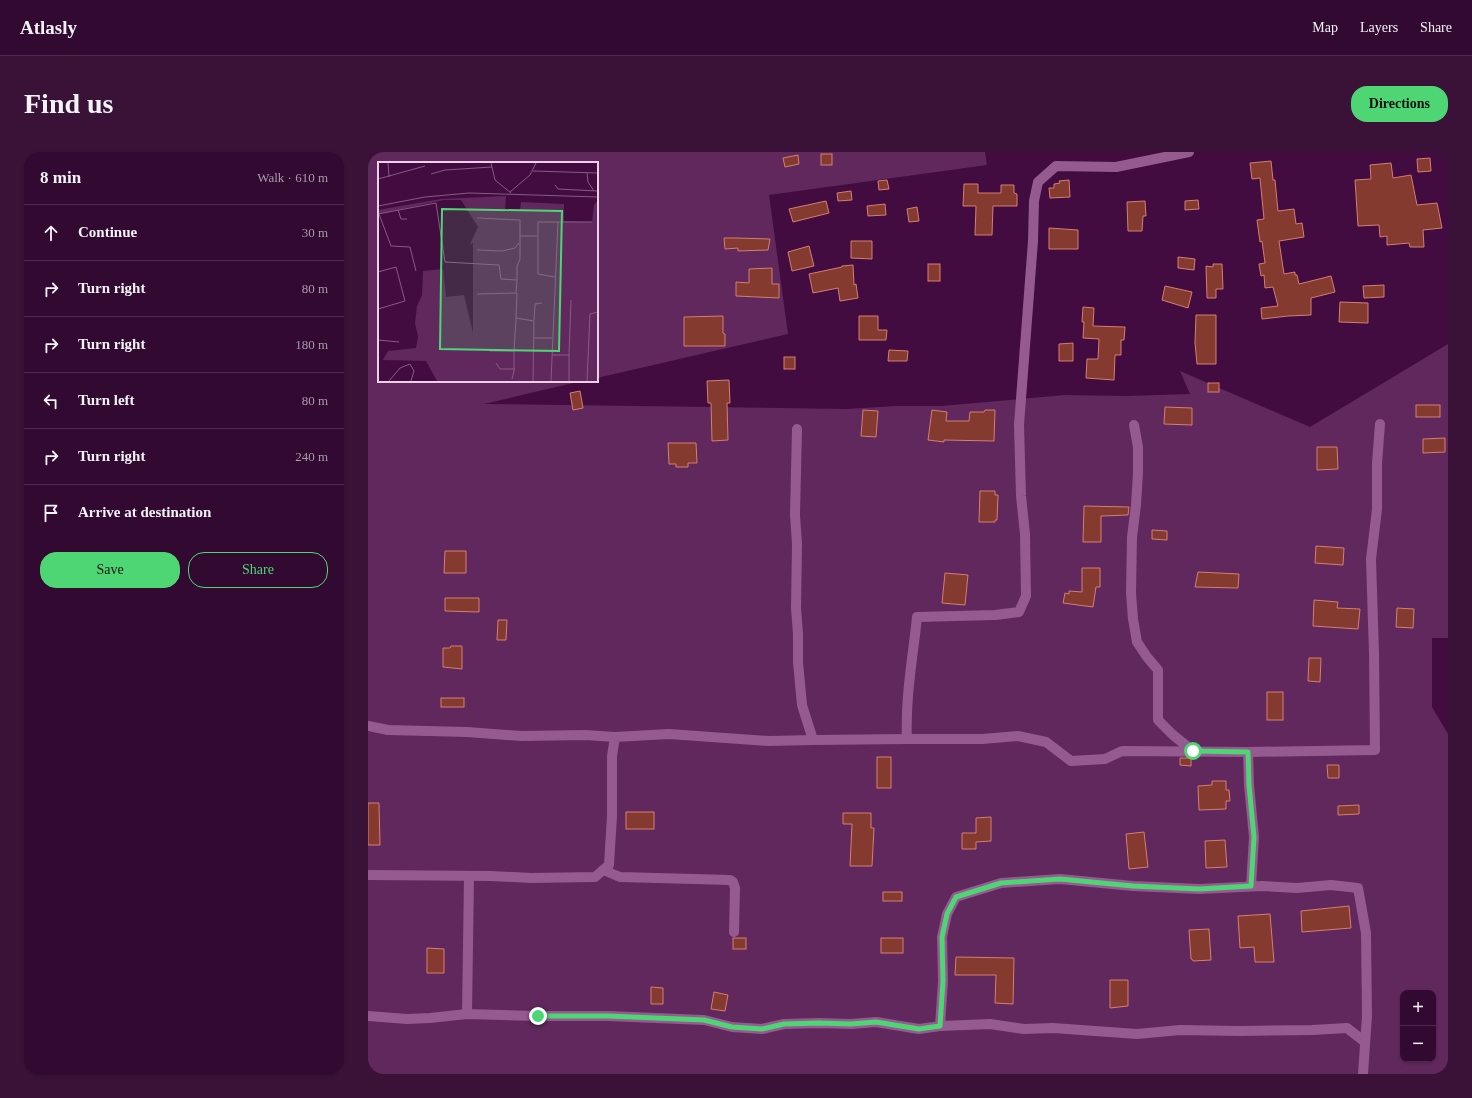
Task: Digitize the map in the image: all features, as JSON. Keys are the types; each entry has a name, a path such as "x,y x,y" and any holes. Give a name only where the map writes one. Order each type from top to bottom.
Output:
{"street":[{"path":"907,739 906,726 909,686 917,617 995,615 1019,612 1026,596 1025,534 1021,496 1019,425 1033,241 1034,202 1038,182 1056,166 1116,167 1189,152"},
{"path":"368,726 388,730 468,732 521,736 585,735 615,737 669,734 769,741 982,739 1018,736 1046,742 1071,761 1105,760 1122,751 1248,752 1375,750 1371,559 1377,509 1377,464 1380,424"},
{"path":"1134,425 1138,447 1138,473 1132,536 1131,593 1137,642 1158,670 1158,720 1172,735 1193,751"},
{"path":"797,429 795,515 797,544 796,608 798,662 802,705 813,740"},
{"path":"368,875 531,878 595,877 609,865 610,858 613,783 612,756 615,737"},
{"path":"1248,752 1249,785 1254,837 1251,886"},
{"path":"603,870 620,877 730,880 733,882 735,888 734,932"},
{"path":"467,1014 469,876"},
{"path":"940,1026 943,981 942,937 947,914 956,897 1001,883 1060,879 1133,886 1199,889 1251,886 1297,888 1332,885 1358,888 1366,933 1368,1016 1363,1074"},
{"path":"368,1016 407,1019 467,1014 504,1016 608,1016 704,1020 732,1027 762,1029 784,1024 819,1023 851,1024 876,1022 919,1029 940,1026 990,1024 1024,1029 1053,1028 1137,1034 1180,1030 1239,1031 1347,1028 1365,1042"}],"shaded area":[{"path":"368,152 985,152 987,165 769,195 788,334 598,378 598,162 378,162 378,382 578,382 484,404 846,409 897,406 941,406 1065,395 1127,396 1190,394 1180,371 1310,427 1448,344 1448,638 1432,638 1432,707 1448,734 1448,1074 368,1074"}],"building":[{"path":"821,154 832,154 832,165 821,165"},
{"path":"798,155 799,164 785,167 783,158"},
{"path":"1430,158 1431,171 1418,172 1417,159"},
{"path":"1271,161 1273,180 1275,180 1278,211 1294,209 1296,224 1302,223 1304,237 1279,241 1284,274 1295,272 1299,284 1331,276 1335,292 1311,298 1311,315 1262,319 1261,308 1278,306 1273,287 1265,288 1264,275 1261,276 1259,264 1265,263 1257,220 1264,219 1260,178 1252,179 1250,163"},
{"path":"1391,163 1393,178 1411,175 1417,205 1437,203 1442,228 1423,230 1424,247 1410,247 1409,243 1387,245 1387,236 1380,237 1379,225 1358,226 1355,180 1371,179 1370,165"},
{"path":"887,180 889,189 879,190 878,181"},
{"path":"1069,180 1070,197 1050,198 1049,188 1054,188 1054,184 1060,183 1059,181"},
{"path":"964,184 978,184 978,193 1001,193 1001,185 1014,185 1014,193 1017,194 1017,206 993,206 992,235 975,235 976,206 963,206"},
{"path":"851,191 852,200 838,201 837,193"},
{"path":"1198,200 1199,209 1185,210 1185,201"},
{"path":"826,201 829,213 793,222 789,209"},
{"path":"1145,201 1146,216 1143,216 1142,231 1128,231 1127,202"},
{"path":"885,204 886,215 868,216 867,206"},
{"path":"917,207 919,221 909,222 907,209"},
{"path":"1049,228 1078,230 1078,249 1049,249"},
{"path":"724,238 770,239 768,250 738,251 738,248 725,249"},
{"path":"851,241 872,241 872,259 851,258"},
{"path":"809,246 814,266 792,271 788,252"},
{"path":"1178,257 1195,259 1194,270 1178,268"},
{"path":"928,264 940,264 940,281 928,281"},
{"path":"1213,264 1222,264 1223,289 1216,289 1216,298 1207,298 1206,266 1213,267"},
{"path":"853,265 854,285 856,284 858,298 840,301 838,288 813,293 809,274 842,266"},
{"path":"772,268 772,284 779,284 779,298 736,296 736,282 749,283 749,269"},
{"path":"1384,285 1384,297 1364,298 1363,286"},
{"path":"1165,286 1192,292 1188,308 1162,300"},
{"path":"1340,302 1368,303 1368,323 1339,322"},
{"path":"1083,307 1094,308 1093,326 1125,327 1124,340 1121,340 1121,355 1115,355 1114,380 1086,378 1087,359 1098,359 1099,339 1083,338"},
{"path":"1196,315 1216,315 1216,364 1197,364 1195,343"},
{"path":"723,316 725,346 684,346 684,317"},
{"path":"859,316 878,316 878,330 887,330 886,340 859,340"},
{"path":"1073,343 1073,361 1059,361 1059,344"},
{"path":"889,350 908,351 907,361 888,361"},
{"path":"784,357 795,357 795,369 784,369"},
{"path":"729,380 730,403 727,403 728,440 712,441 711,403 708,403 707,381"},
{"path":"1208,383 1219,383 1219,392 1208,392"},
{"path":"580,391 583,408 573,410 570,393"},
{"path":"1416,405 1440,405 1440,417 1416,417"},
{"path":"1165,407 1192,408 1192,425 1164,424"},
{"path":"863,410 878,411 876,437 861,436"},
{"path":"932,410 947,412 946,421 969,421 970,412 995,410 994,441 944,440 944,442 928,440"},
{"path":"1445,438 1445,452 1423,453 1423,439"},
{"path":"668,443 696,443 697,463 688,463 688,467 676,467 676,464 669,464"},
{"path":"1317,447 1337,447 1338,469 1317,470"},
{"path":"980,491 995,491 995,495 998,495 997,520 995,520 995,522 979,522"},
{"path":"1084,506 1129,507 1128,515 1101,516 1101,542 1083,542"},
{"path":"1152,530 1167,531 1167,540 1152,539"},
{"path":"1316,546 1344,548 1343,565 1315,563"},
{"path":"445,551 466,551 466,573 444,573"},
{"path":"1082,568 1100,568 1100,587 1096,587 1093,607 1063,603 1065,593 1069,594 1069,591 1082,592"},
{"path":"1198,572 1239,574 1238,588 1195,587"},
{"path":"945,573 968,575 965,605 942,603"},
{"path":"445,598 479,598 479,612 445,611"},
{"path":"1314,600 1338,602 1337,608 1360,609 1358,629 1313,626"},
{"path":"1397,608 1414,609 1413,628 1396,627"},
{"path":"498,620 507,620 506,640 497,640"},
{"path":"451,646 462,646 462,669 443,667 443,648 450,648"},
{"path":"1309,658 1321,658 1320,682 1308,681"},
{"path":"1267,692 1283,692 1283,720 1267,720"},
{"path":"441,698 464,698 464,707 441,707"},
{"path":"877,757 891,757 891,788 877,788"},
{"path":"1180,758 1191,758 1191,766 1180,765"},
{"path":"1327,765 1339,765 1339,778 1328,778"},
{"path":"1212,781 1226,781 1226,790 1229,790 1230,801 1226,801 1226,809 1199,810 1198,786 1212,785"},
{"path":"368,803 379,803 380,845 368,845"},
{"path":"1359,805 1359,814 1338,815 1338,806"},
{"path":"626,812 654,812 654,829 626,829"},
{"path":"843,813 871,813 871,828 874,828 872,866 850,866 852,824 843,824"},
{"path":"991,817 991,841 976,842 976,849 962,849 962,833 976,833 976,818"},
{"path":"1144,832 1148,867 1129,869 1126,834"},
{"path":"1225,840 1227,867 1206,868 1205,841"},
{"path":"883,892 902,892 902,901 883,901"},
{"path":"1349,906 1351,928 1302,932 1301,911"},
{"path":"1270,914 1274,962 1255,962 1254,947 1240,948 1238,916"},
{"path":"1209,929 1211,960 1193,961 1191,959 1189,930"},
{"path":"733,938 746,938 746,949 733,949"},
{"path":"881,938 903,938 903,953 881,953"},
{"path":"427,948 444,949 444,973 427,973"},
{"path":"956,957 1014,958 1013,1004 995,1003 996,975 955,975"},
{"path":"1110,980 1128,980 1128,1006 1110,1008"},
{"path":"651,987 663,988 663,1004 651,1004"},
{"path":"714,992 728,995 725,1011 711,1009"}],"route":[{"path":"538,1016 608,1016 704,1020 732,1027 762,1029 784,1024 851,1024 876,1022 919,1029 940,1026 943,981 942,937 947,914 956,897 1001,883 1060,879 1133,886 1199,889 1251,886 1254,837 1249,785 1248,752 1193,751"}]}
